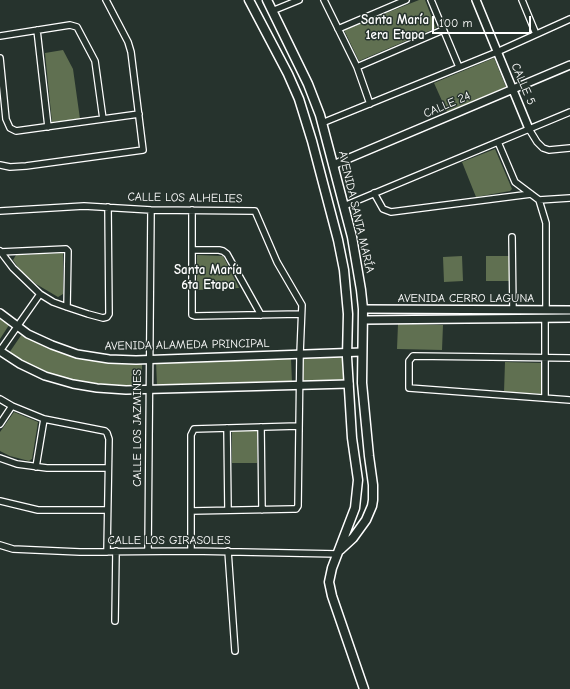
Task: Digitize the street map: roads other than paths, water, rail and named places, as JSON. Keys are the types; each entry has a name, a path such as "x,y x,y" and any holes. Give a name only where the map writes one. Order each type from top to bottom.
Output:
{"main road":[{"name":"AVENIDA SANTA MARÍA","path":"249,0 288,74 299,99 312,141 338,240 344,270 348,314 347,352 352,438 358,480 355,508 332,568 330,587 364,689"},
{"name":"AVENIDA SANTA MARÍA","path":"267,0 308,84 322,123 352,237 363,309 363,390 373,485 373,500 366,520 353,538 339,552"}],"street":[{"path":"0,164 10,167 26,166 143,150 131,52 128,42 106,0"},
{"path":"272,11 299,0"},
{"path":"324,0 357,67 370,104"},
{"path":"338,29 406,0"},
{"path":"431,0 459,68"},
{"name":"CALLE 5","path":"476,0 529,129 537,142 542,148 550,150 570,148"},
{"path":"522,0 536,34"},
{"path":"322,123 459,68 570,19"},
{"path":"0,36 70,25 77,27 95,61 103,119"},
{"path":"37,30 48,127"},
{"path":"357,67 443,30"},
{"path":"0,58 7,124 10,128 16,131 139,114"},
{"name":"CALLE 24","path":"333,165 570,65"},
{"path":"344,206 570,112"},
{"path":"498,142 515,182 539,200 546,223 546,310"},
{"path":"374,193 383,209 390,212 531,194"},
{"path":"539,200 570,198"},
{"name":"CALLE LOS ALHELIES","path":"0,210 84,206 151,210 255,211 277,262 302,305 298,426 298,506 293,510 262,510"},
{"path":"0,251 13,268 40,294 67,308 103,318 106,317 109,314 108,207"},
{"name":"CALLE LOS JAZMINES","path":"148,551 151,210"},
{"path":"192,210 192,315 301,314"},
{"path":"512,238 513,310"},
{"path":"0,251 66,249 68,251 67,308"},
{"path":"192,250 219,250 227,254 261,315"},
{"path":"40,294 0,351 20,364 45,376 73,384 97,388 126,390 349,384"},
{"name":"AVENIDA CERRO LAGUNA","path":"363,309 570,310"},
{"name":"AVENIDA ALAMEDA PRINCIPAL","path":"0,313 28,334 52,345 77,354 108,360 362,352"},
{"path":"545,318 545,398"},
{"path":"363,320 570,318"},
{"path":"570,358 413,356 409,361 409,388 570,400"},
{"path":"0,399 12,406 44,419 104,431 107,433 109,439 107,552"},
{"path":"0,424 12,406"},
{"path":"36,467 44,419"},
{"path":"191,551 192,432 194,429 298,426"},
{"path":"191,511 262,510 261,427"},
{"path":"227,428 228,510"},
{"path":"0,458 18,464 46,468 108,468"},
{"path":"0,501 38,510 107,510"},
{"name":"CALLE LOS GIRASOLES","path":"0,545 13,550 107,552 339,552"},
{"path":"228,551 235,652"},
{"path":"115,621 116,552"}],"district":[{"name":"Santa María 1era Etapa","path":"395,28"},
{"name":"Santa María 6ta Etapa","path":"208,278"}]}
